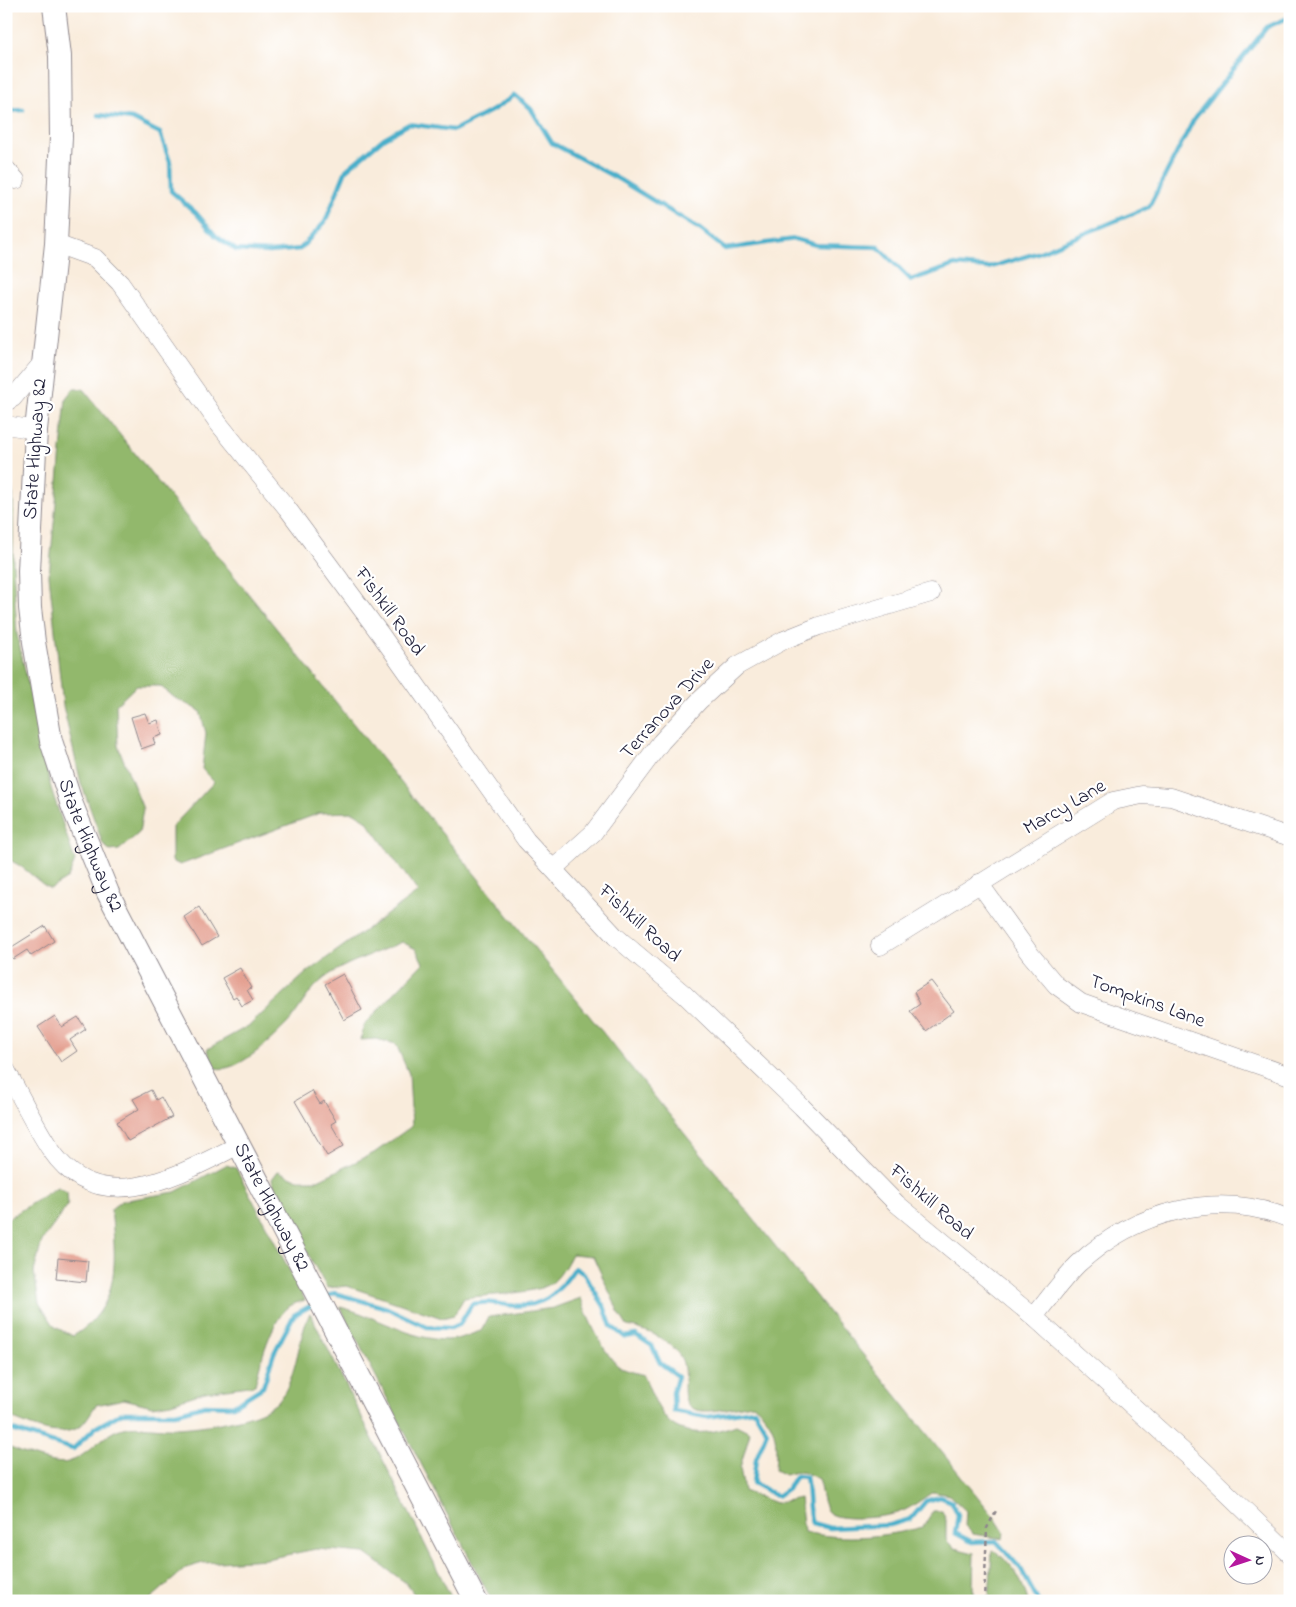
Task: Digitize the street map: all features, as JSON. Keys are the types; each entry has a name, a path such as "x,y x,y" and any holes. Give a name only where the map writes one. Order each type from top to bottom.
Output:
{"main road":[{"name":"State Highway 82","path":"54,6 60,56 61,137 56,244 36,430 29,571 30,608 34,642 51,741 72,806 98,872 329,1314 476,1601"}],"street":[{"name":"Fishkill Road","path":"56,244 95,258 120,283 219,424 287,508 381,635 526,840 615,936 685,995 782,1088 897,1204 1034,1317 1198,1464 1290,1554"},
{"path":"6,402 13,398 42,363"},
{"path":"6,425 36,430"},
{"name":"Terranova Drive","path":"553,869 593,834 661,742 699,701 737,666 784,640 818,626 931,593"},
{"name":"Marcy Lane","path":"880,946 1113,801 1142,795 1171,798 1290,838"},
{"name":"Tompkins Lane","path":"979,883 1030,954 1056,985 1081,1003 1290,1076"},
{"path":"6,1070 52,1151 69,1171 99,1187 130,1189 175,1175 239,1145"},
{"path":"1034,1317 1078,1265 1116,1234 1150,1218 1188,1207 1228,1204 1270,1210 1290,1219"}],"path":[{"path":"984,1601 987,1528 997,1509"}],"green space":[{"path":"73,389 83,389 995,1518 1004,1532 1003,1539 973,1534 965,1526 966,1511 949,1495 933,1492 909,1508 893,1514 849,1518 830,1514 826,1509 818,1479 802,1472 785,1475 775,1470 776,1441 774,1433 767,1419 753,1404 722,1410 703,1411 694,1409 688,1404 684,1390 684,1365 677,1351 658,1336 627,1326 619,1313 593,1256 572,1254 558,1276 545,1287 523,1292 464,1298 454,1315 442,1318 347,1286 327,1288 278,1200 272,1179 278,1171 299,1180 318,1180 374,1153 412,1126 409,1074 396,1044 376,1039 361,1040 364,1025 423,963 416,949 402,942 337,970 311,991 281,1030 254,1054 233,1066 215,1068 207,1049 250,1025 306,973 418,892 366,820 353,812 320,813 180,865 172,861 172,827 214,782 202,769 206,733 200,711 175,698 160,686 136,686 116,705 118,746 143,809 139,833 119,850 110,851 103,844 81,783 63,706 49,575 66,398"},
{"path":"6,458 13,495 13,563 17,634 51,788 75,861 68,878 50,889 23,868 6,859 6,788 8,785 6,758"},
{"path":"226,1165 236,1168 305,1300 290,1306 277,1321 267,1342 255,1385 205,1392 171,1403 152,1406 124,1399 96,1405 79,1427 70,1431 61,1432 42,1429 6,1416 6,1220 57,1187 67,1192 68,1205 42,1241 34,1272 39,1303 55,1327 73,1336 89,1324 100,1311 108,1296 114,1263 111,1209 121,1201 175,1192"},
{"path":"581,1298 587,1315 609,1356 621,1368 644,1375 657,1405 668,1421 683,1430 692,1432 710,1432 736,1425 750,1432 740,1468 744,1491 776,1503 800,1498 804,1532 819,1535 864,1537 908,1530 923,1527 933,1511 942,1511 946,1520 946,1540 954,1548 974,1553 973,1588 976,1601 492,1601 340,1307 406,1332 433,1339 451,1340 481,1331 489,1317 553,1308"},
{"path":"310,1313 453,1601 419,1601 406,1583 365,1553 316,1549 266,1559 203,1563 186,1568 148,1601 6,1601 6,1446 28,1455 62,1463 82,1455 108,1435 123,1428 136,1426 176,1428 199,1426 227,1422 266,1410 275,1404 288,1385"},
{"path":"992,1550 1011,1565 1023,1586 1028,1601 989,1601"}],"building":[{"path":"145,713 149,723 158,720 162,735 153,738 155,744 141,749 131,717"},
{"path":"199,907 217,937 202,946 184,917"},
{"path":"45,926 54,941 31,956 27,950 13,959 7,950"},
{"path":"240,968 251,988 247,990 253,1000 242,1006 236,996 233,998 222,978"},
{"path":"343,974 362,1010 344,1020 325,984"},
{"path":"931,981 954,1011 926,1031 910,1011 920,1004 914,992"},
{"path":"55,1016 62,1027 78,1017 86,1029 70,1040 77,1051 61,1062 38,1027"},
{"path":"151,1090 156,1100 161,1097 172,1117 128,1141 117,1122 139,1109 133,1099"},
{"path":"312,1091 320,1104 324,1101 336,1121 331,1124 344,1146 327,1156 295,1101"},
{"path":"58,1258 88,1261 86,1282 56,1279"}],"waterway":[{"path":"98,115 132,119 160,133 170,162 171,191 196,213 216,236 236,250 270,252 300,249 325,222 346,170 384,138 409,124 454,130 493,110 515,95 531,109 552,143 620,180 701,230 725,249 795,239 816,245 878,247 911,280 955,265 988,268 1040,252 1149,207 1194,119 1267,27 1290,17"},
{"path":"6,111 23,110"},
{"path":"325,1298 334,1293 387,1308 427,1327 451,1328 460,1324 472,1304 487,1302 519,1306 539,1302 555,1293 575,1268 584,1274 604,1306 611,1326 625,1337 636,1335 652,1346 660,1363 678,1376 673,1392 674,1411 707,1417 754,1410 767,1432 756,1459 753,1483 777,1496 787,1489 796,1476 806,1477 809,1512 812,1523 830,1528 890,1525 911,1519 926,1501 940,1497 952,1502 958,1515 955,1533 972,1542 996,1541 1021,1569 1038,1601"},
{"path":"6,1428 73,1449 95,1428 122,1413 176,1413 205,1405 233,1406 263,1387 274,1353 294,1315 314,1304"},
{"path":"1085,1601 1092,1599 1093,1601"}]}
